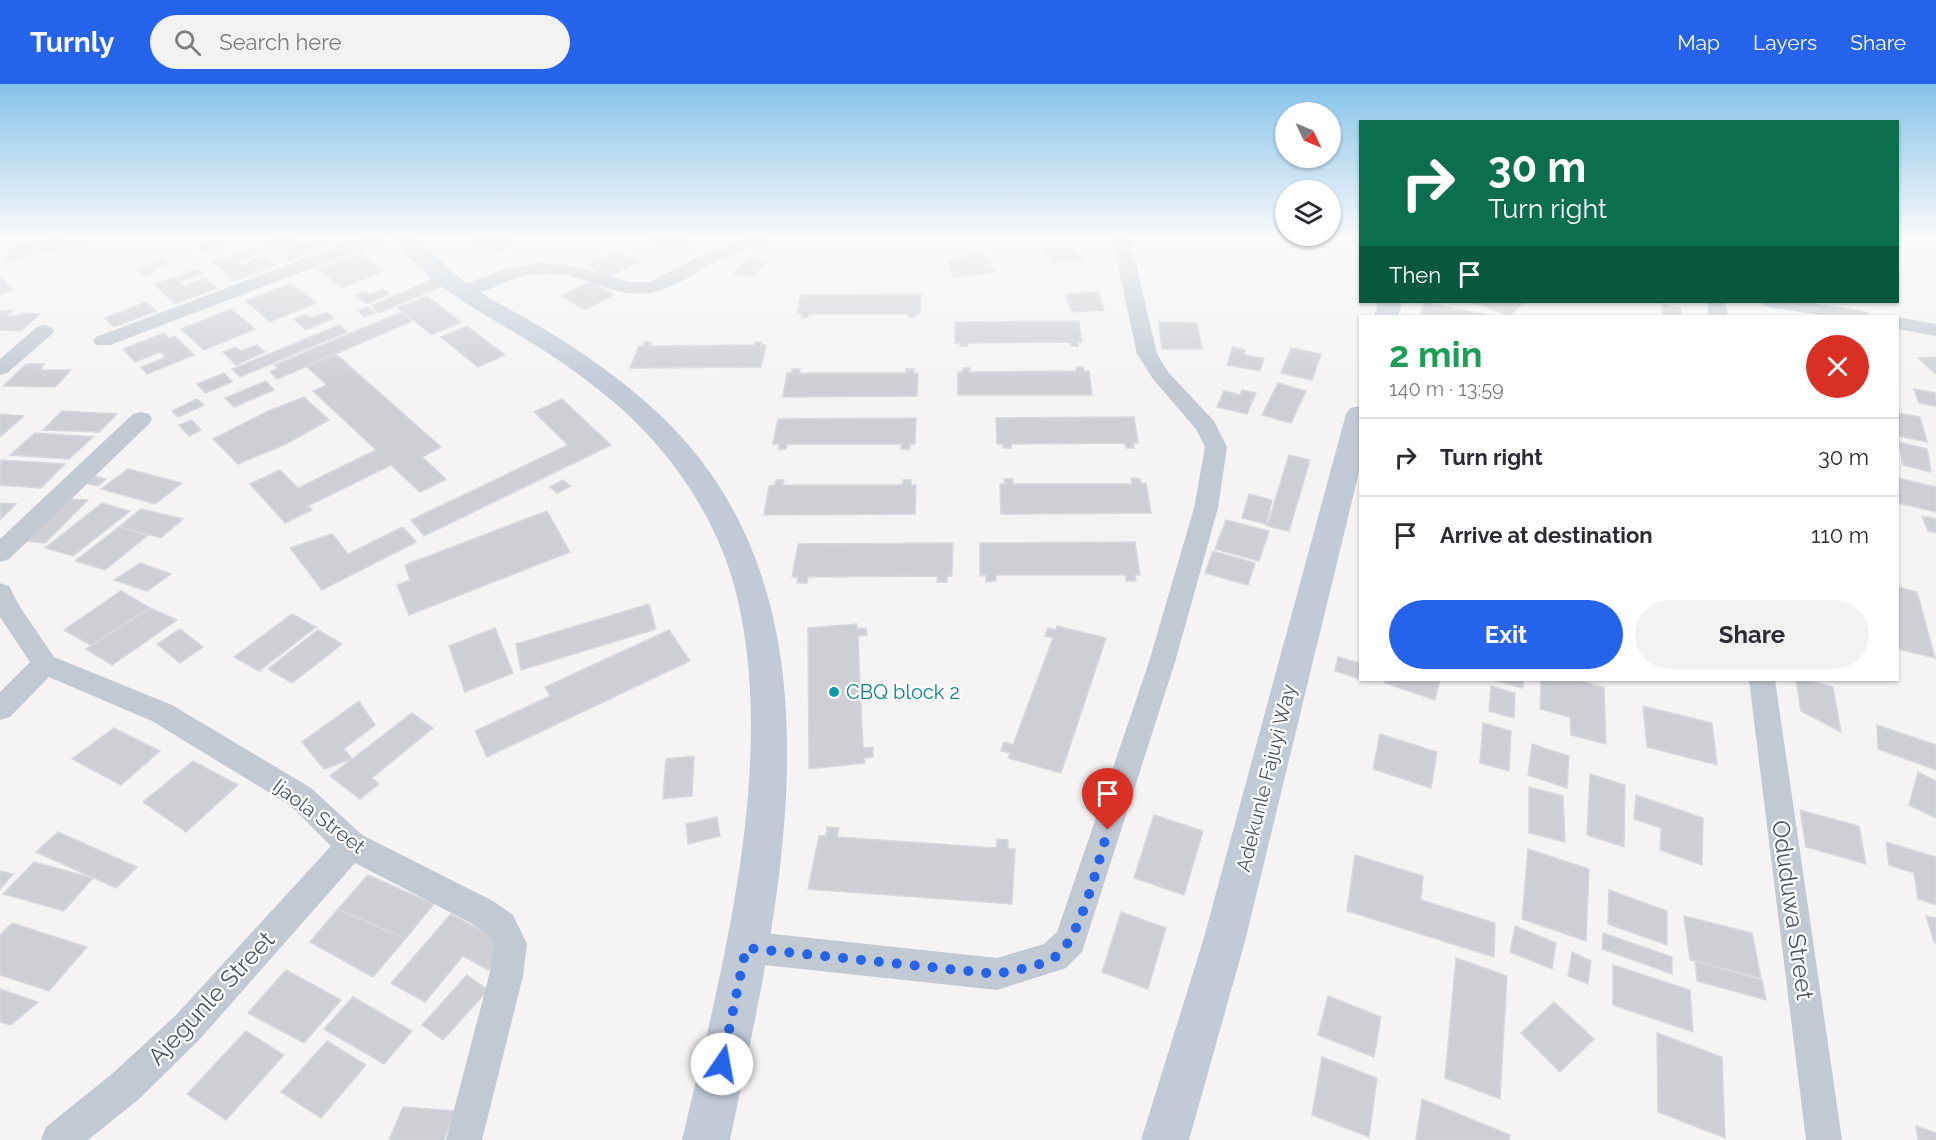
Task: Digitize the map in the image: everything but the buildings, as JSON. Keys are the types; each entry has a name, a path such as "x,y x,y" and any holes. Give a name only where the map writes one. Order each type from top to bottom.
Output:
{"street":[{"path":"104,341 245,287"},
{"path":"458,287 531,332 597,378 662,433 688,462 712,497 746,574 760,627 767,704 765,815 746,948 706,1140"},
{"path":"463,292 472,287"},
{"path":"627,287 648,287"},
{"path":"746,948 997,974 1054,957 1071,941 1162,662 1206,508 1216,447 1206,426 1160,375 1148,354 1131,287"},
{"path":"1778,303 1854,315"},
{"path":"1899,323 1936,330"},
{"path":"0,369 44,331"},
{"name":"Adekunle Fajuyi Way","path":"1165,1140 1224,941 1359,418"},
{"path":"0,553 141,419"},
{"path":"0,709 45,664 3,607"},
{"name":"Ijaola Street","path":"45,664 162,713 301,797 351,845 453,899 483,912 502,926 511,944 506,976 464,1140"},
{"name":"Oduduwa Street","path":"1762,681 1824,1140"},
{"name":"Ajegunle Street","path":"59,1140 126,1086 188,1027 351,845"}],"place":[{"name":"CBQ block 2","path":"834,692"}],"route":[{"path":"722,1064 746,948 997,974 1031,966 1054,957 1071,941 1108,830"}]}
